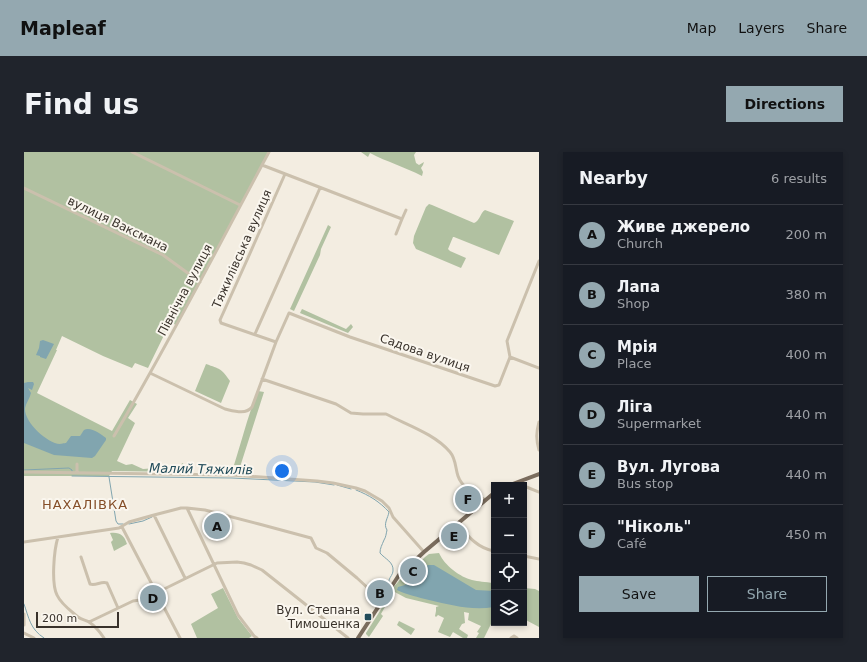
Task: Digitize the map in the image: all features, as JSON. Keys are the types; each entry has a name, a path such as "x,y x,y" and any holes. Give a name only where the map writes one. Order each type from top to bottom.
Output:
{"main road":[{"path":"518,482 539,474"},
{"path":"358,638 399,575 491,496"}],"street":[{"path":"132,152 240,205"},
{"name":"Північна вулиця","path":"114,436 200,282 269,152"},
{"path":"262,166 402,219"},
{"name":"Тяжилівська вулиця","path":"276,342 221,322 220,320 285,174"},
{"name":"вулиця Ваксмана","path":"24,188 163,255 200,282"},
{"path":"255,334 320,188"},
{"path":"396,234 406,210"},
{"path":"539,262 507,341 510,357 539,368"},
{"name":"Садова вулиця","path":"276,342 289,313 350,337 496,386 499,385 510,357"},
{"path":"150,373 225,409 237,412 246,412 250,410 276,342"},
{"path":"262,380 336,404 357,414 386,414 433,437 446,448 455,459 458,476 465,487 486,500"},
{"path":"539,422 536,432 539,450"},
{"path":"77,464 77,473"},
{"path":"24,472 231,475 325,482 356,488 375,497 389,508 393,517 424,552"},
{"path":"527,487 539,492"},
{"path":"24,542 122,527 129,522 154,514 181,508 205,510 308,537 312,540 316,548 328,553 358,578 382,601"},
{"path":"187,508 238,615 257,638"},
{"path":"154,514 185,578"},
{"path":"458,524 466,535 478,545 491,550"},
{"path":"122,527 180,638"},
{"path":"58,538 56,544 54,569 56,593 62,602 72,612 80,619 89,622 104,638"},
{"path":"81,557 90,584 107,583 118,608"},
{"path":"527,557 539,559"},
{"path":"89,622 133,601 140,600 156,593 214,564 220,562 237,562 251,565 262,570 348,638"},
{"path":"24,614 24,625"},
{"path":"24,633 34,638"},
{"path":"511,638 514,636 517,638"}],"green space":[{"path":"24,152 269,152 177,325 170,323 148,368 135,363 132,368 62,336 37,393 112,431 130,400 137,404 128,418 135,423 117,461 126,465 132,464 143,469 171,467 173,465 181,467 182,463 185,465 181,472 112,471 109,476 24,476"},
{"path":"361,152 416,152 414,155 416,163 419,165 424,162 421,168 423,172 422,176 370,153 368,157"},
{"path":"429,204 474,223 478,221 485,210 514,221 499,255 453,237 448,249 466,258 461,268 416,249 413,243 414,236 426,207"},
{"path":"328,225 331,227 321,249 320,255 294,311 290,309"},
{"path":"302,309 346,329 351,324 353,327 348,333 300,313"},
{"path":"206,364 220,370 230,381 221,403 195,391"},
{"path":"258,391 264,392 240,467 234,465"},
{"path":"110,533 121,535 127,544 114,551 111,542 113,540"},
{"path":"439,553 448,566 467,578 491,583 491,624 484,638 476,638 479,633 477,632 481,626 468,620 469,613 464,612 465,623 462,624 459,629 468,635 467,638 463,638 453,632 450,637 438,632 444,618 438,615 436,617 435,616 436,607 439,606 406,598 391,590 404,575 429,554"},
{"path":"223,588 238,618 252,636 249,638 197,638 191,624 218,608 211,594"},
{"path":"527,588 539,591 539,627 527,621"},
{"path":"385,603 386,605 381,614 383,616 369,637 366,633"},
{"path":"399,621 415,629 411,635 397,625"}],"water":[{"path":"43,340 54,344 46,359 36,355 40,341"},
{"path":"33,382 34,384 32,390 28,388 31,393 25,408 26,414 37,431 49,440 60,444 66,443 71,436 80,436 86,429 95,431 106,438 106,440 95,456 92,458 54,455 24,443 24,383"},
{"path":"428,565 434,565 476,590 491,591 491,607 470,608 453,605 413,596 397,590 398,587 405,585"}],"waterway":[{"name":"Малий Тяжилів","path":"24,470 69,468 72,471"},
{"name":"Малий Тяжилів","path":"72,476 232,478 315,482 334,485"},
{"path":"109,477 116,521 118,524 123,524"},
{"name":"Малий Тяжилів","path":"337,485 351,489"},
{"name":"Малий Тяжилів","path":"356,490 374,499 389,512 386,523 386,535 380,553 391,563 393,568 389,582"},
{"path":"129,524 143,521 152,517"},
{"path":"24,604 33,627 39,635 44,638"}],"place":[{"name":"\"Ніколь\"","path":"468,499"},
{"name":"Живе джерело","path":"217,526"},
{"name":"Вул. Лугова","path":"454,536"},
{"name":"Мрія","path":"413,571"},
{"name":"Лапа","path":"380,593"},
{"name":"Ліга","path":"153,598"},
{"name":"Вул. Степана Тимошенка","path":"368,617"}],"district":[{"name":"НАХАЛІВКА","path":"85,504"}]}
